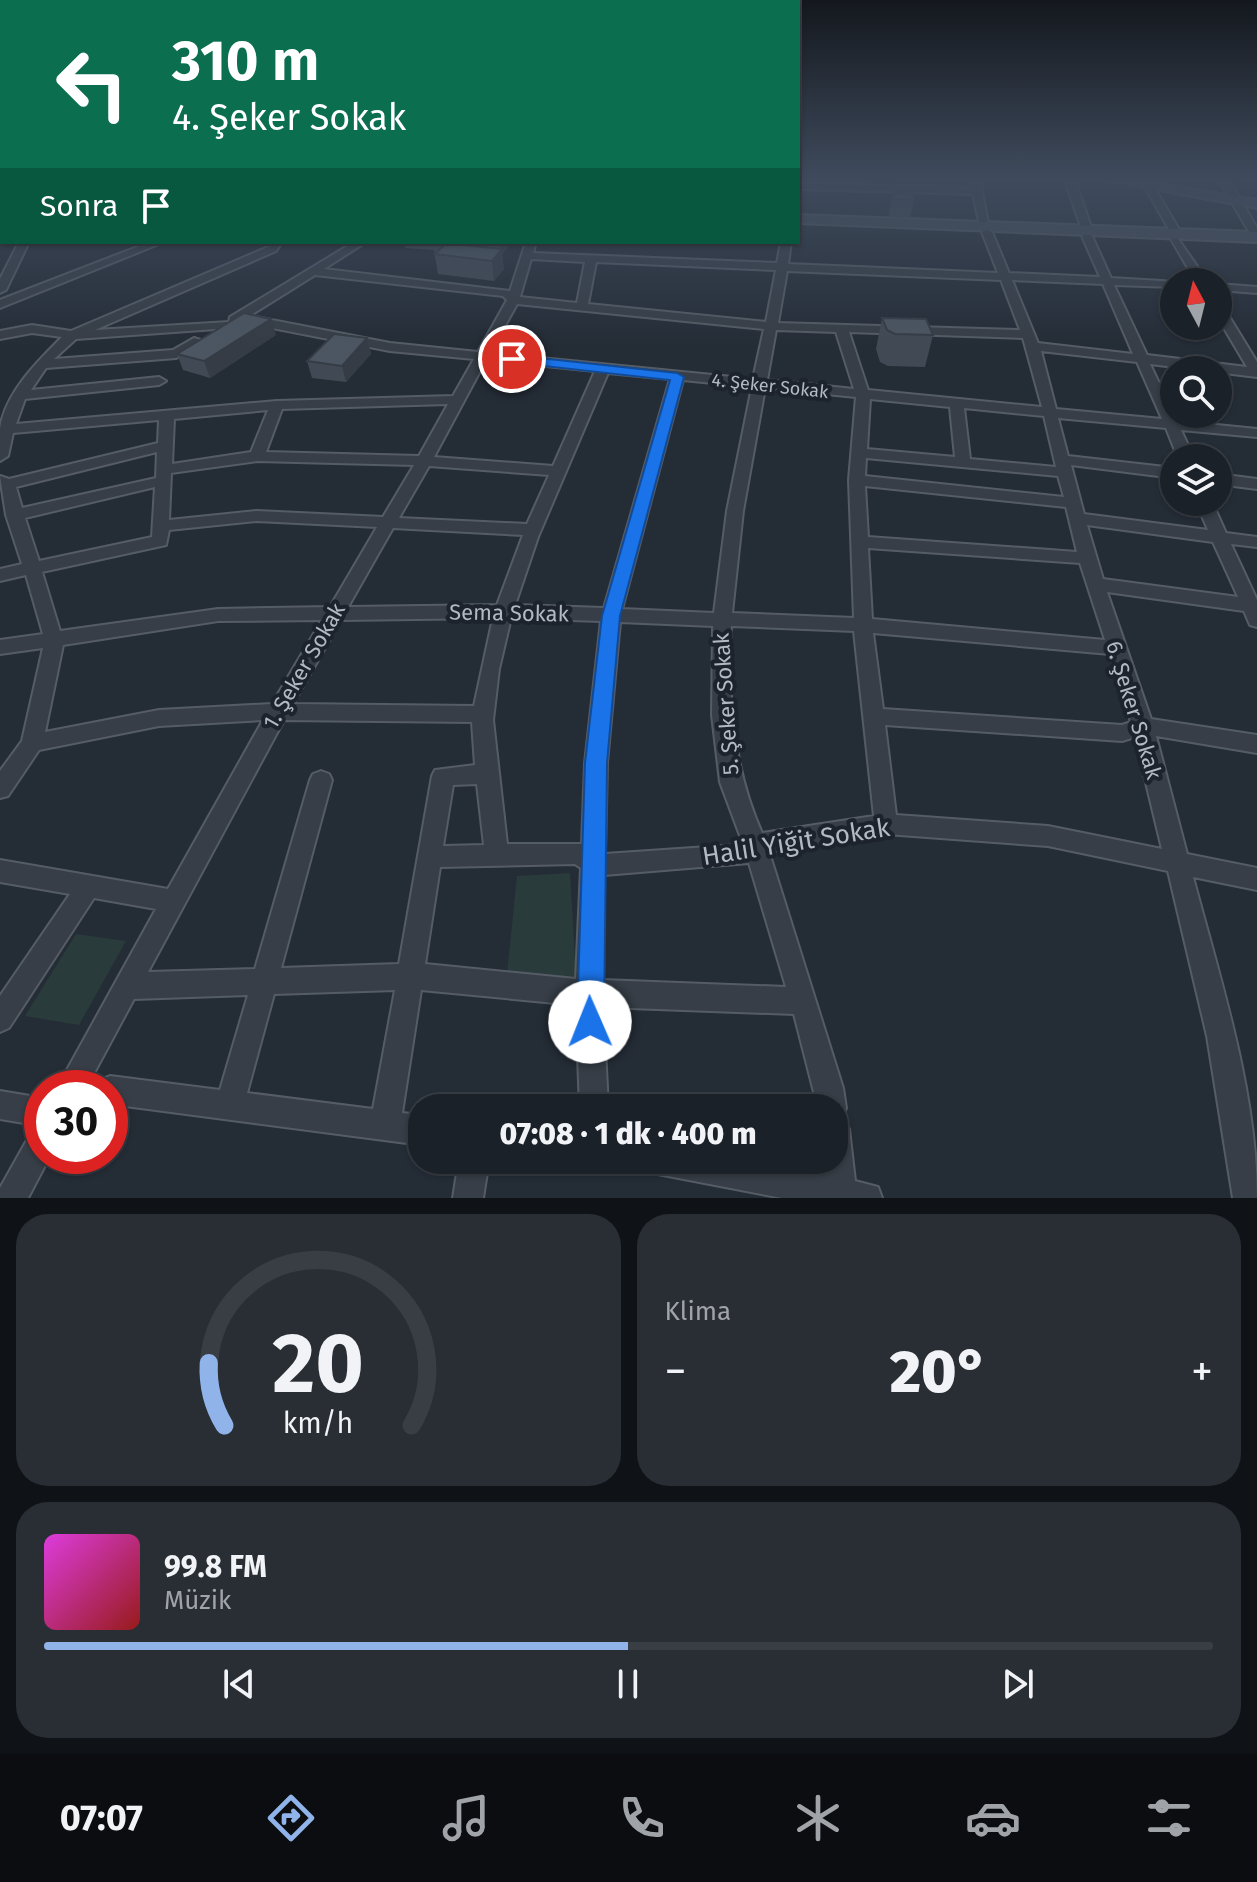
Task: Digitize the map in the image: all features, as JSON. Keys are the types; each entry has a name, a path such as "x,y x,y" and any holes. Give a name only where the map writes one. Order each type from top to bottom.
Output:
{"street":[{"name":"6. Şeker Sokak","path":"989,236 1031,340 1087,558 1143,726 1221,1036 1248,1198"},
{"path":"1088,236 1160,397"},
{"path":"1176,236 1257,239"},
{"path":"1176,236 1194,268"},
{"path":"0,304 154,244"},
{"path":"0,456 11,405 42,364 72,335 272,249 276,244"},
{"path":"42,364 176,354 317,272 358,244"},
{"name":"5. Şeker Sokak","path":"786,244 758,385 720,620 722,712 731,784 756,844 830,1094"},
{"path":"0,254 22,246"},
{"path":"0,290 4,276 22,246"},
{"path":"529,249 591,260 1005,274 1160,283"},
{"name":"1. Şeker Sokak","path":"87,1070 128,986 279,710 385,523 424,461 513,300 529,249"},
{"path":"582,307 591,260"},
{"path":"317,272 506,293 513,300 771,326 1031,340 1144,359 1257,372"},
{"path":"1232,288 1257,290"},
{"path":"0,335 32,329 72,335 232,321"},
{"name":"4. Şeker Sokak","path":"232,321 390,347 1160,424"},
{"path":"841,328 863,395 857,480 863,625 886,824"},
{"path":"1232,331 1257,372"},
{"path":"497,855 483,714 504,611 534,530 603,369"},
{"path":"593,1094 589,993 596,763 611,616 677,377"},
{"path":"11,405 159,381"},
{"path":"4,429 277,405 457,400"},
{"path":"257,456 277,405"},
{"path":"957,405 963,462"},
{"path":"160,533 167,413"},
{"name":"4. Şeker Sokak","path":"1204,428 1257,433"},
{"path":"0,789 32,743 54,641 2,484 165,446"},
{"path":"858,453 1160,472"},
{"path":"14,515 164,476 257,456 424,461 560,471"},
{"path":"857,480 1074,510 1257,542"},
{"path":"1232,481 1257,484"},
{"path":"0,575 160,533 257,516 534,530"},
{"path":"1210,516 1255,610"},
{"path":"859,542 1087,558"},
{"path":"1095,584 1255,610"},
{"name":"Sema Sokak","path":"0,647 218,615 504,611 863,625 1115,648"},
{"path":"32,743 159,718 279,710 483,714"},
{"path":"873,716 1122,733 1143,726 1257,744"},
{"path":"385,1126 413,976 443,776 487,774"},
{"path":"230,1105 321,780"},
{"name":"Halil Yiğit Sokak","path":"431,857 579,853 595,865 742,855 756,844 886,824 1048,836 1257,879"},
{"path":"0,871 174,901"},
{"path":"0,1019 89,886"},
{"path":"128,986 413,976 589,993 804,1001"},
{"path":"128,1092 408,1128"},
{"path":"0,1105 24,1109"},
{"path":"11,1198 24,1174"},
{"path":"468,1198 472,1174"},
{"path":"728,1174 850,1197 845,1174"}],"shaded area":[{"path":"570,873 576,978 507,974 517,876"},
{"path":"76,934 126,941 79,1025 25,1016"}],"building":[{"path":"445,244 502,249 492,261 435,254"},
{"path":"244,313 271,319 204,361 177,354"},
{"path":"882,318 926,319 933,335 895,334 887,330"},
{"path":"334,334 367,338 342,366 307,361"}],"route":[{"path":"512,359 677,377 611,616 596,763 590,1022"}]}
